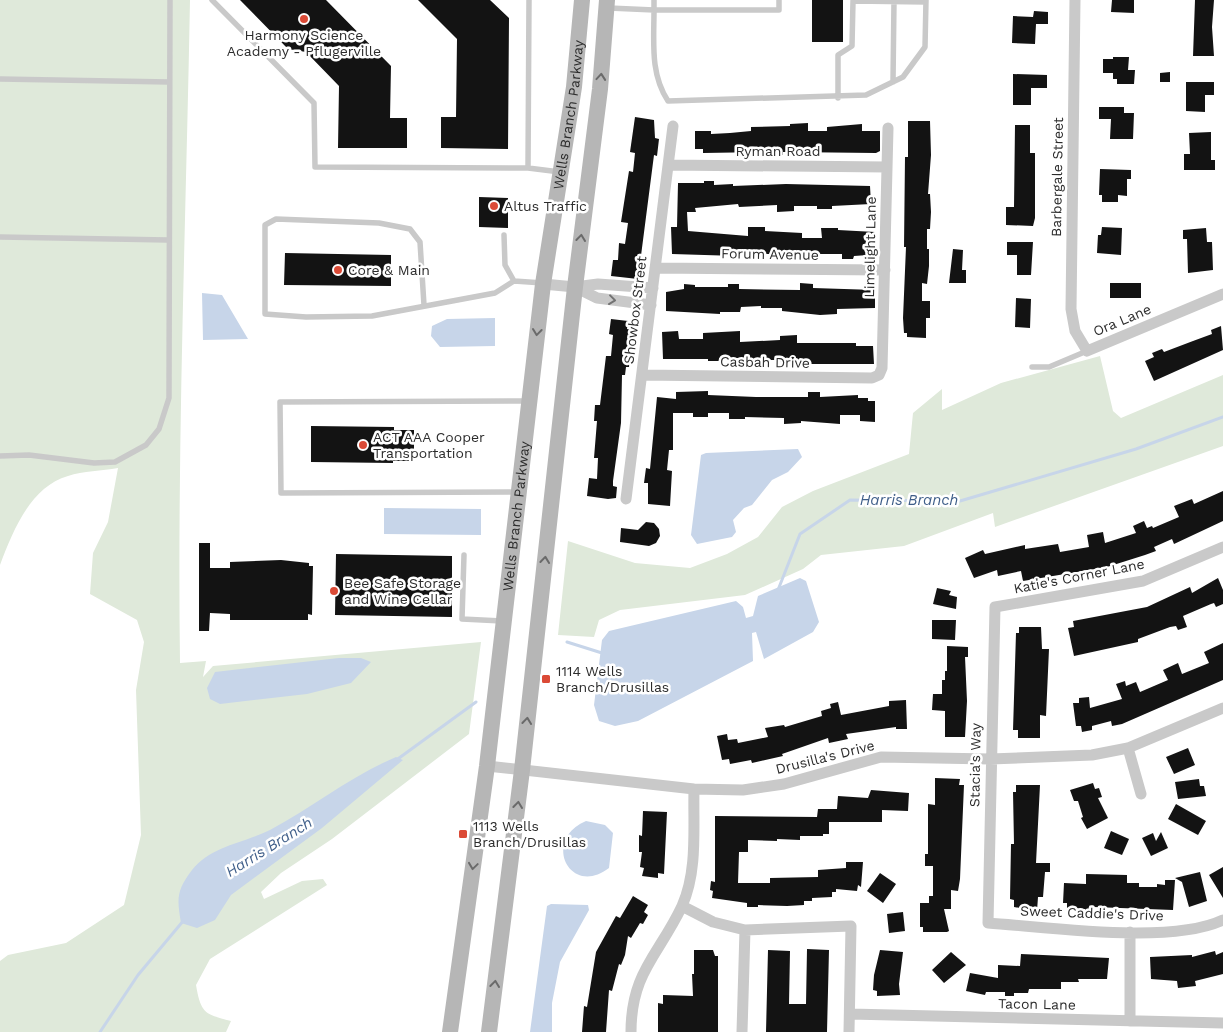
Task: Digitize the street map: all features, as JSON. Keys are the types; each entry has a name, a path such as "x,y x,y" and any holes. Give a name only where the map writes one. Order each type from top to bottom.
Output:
{"main road":[{"name":"Wells Branch Parkway","path":"450,1032 487,766 543,284 574,87 582,0"},
{"name":"Wells Branch Parkway","path":"489,1032 522,770 575,287 600,89 606,3"}],"street":[{"name":"Barbergale Street","path":"1075,0 1071,309 1075,331 1087,351"},
{"name":"Showbox Street","path":"626,499 673,126"},
{"name":"Limelight Lane","path":"882,368 888,128"},
{"name":"Ryman Road","path":"668,165 887,167"},
{"name":"Forum Avenue","path":"656,268 885,270"},
{"path":"543,284 575,287 598,284 653,288"},
{"path":"575,287 597,298 651,305"},
{"name":"Ora Lane","path":"1087,351 1223,294"},
{"name":"Casbah Drive","path":"642,375 872,378 879,375 882,368"},
{"name":"Katie's Corner Lane","path":"994,607 1143,581 1223,547"},
{"name":"Stacia's Way","path":"988,923 994,607"},
{"name":"Drusilla's Drive","path":"487,766 694,789 744,790 784,784 881,757 990,759 1092,755 1128,748 1223,708"},
{"path":"1128,748 1141,794"},
{"path":"631,1032 636,988 648,962 682,906 688,888 692,855 694,789"},
{"path":"682,906 713,922 745,930 850,926 849,1032"},
{"name":"Sweet Caddie's Drive","path":"988,923 1130,932 1195,930 1223,920"},
{"path":"742,1032 745,930"},
{"path":"1130,932 1130,1021"},
{"name":"Tacon Lane","path":"850,1014 1223,1023"}],"lane":[{"path":"0,456 29,455 94,463 115,462 146,445 160,429 169,398 170,0"},
{"path":"212,0 314,103 315,167 528,168 560,172"},
{"path":"528,168 529,0"},
{"path":"654,0 655,72 659,88 668,102 838,98 866,95 903,77 925,47 926,1 853,1 852,46 838,55 838,98"},
{"path":"606,3 654,10 779,10 779,0"},
{"path":"893,82 894,2"},
{"path":"0,79 169,82"},
{"path":"424,305 420,242 410,229 379,223 276,219 264,225 265,314 306,317 372,316 424,305 495,294 514,280 543,284"},
{"path":"504,235 505,265 514,280"},
{"path":"0,237 168,240"},
{"name":"Ora Lane","path":"1032,367 1050,367 1087,351"},
{"path":"519,492 280,493 280,402 529,401"},
{"path":"464,555 462,619 504,621"}],"green space":[{"path":"0,0 190,0 181,414 180,663 206,661 203,677 213,666 481,642 469,734 332,839 281,873 261,892 264,899 302,881 323,879 327,885 210,959 196,985 198,995 202,1007 206,1011 231,1021 226,1032 0,1032 0,961 8,955 66,943 124,905 141,835 136,690 144,642 137,620 90,594 93,553 108,522 118,468 68,476 43,490 33,500 17,525 0,565"},
{"path":"1100,356 1113,411 1121,418 1223,375 1223,446 995,527 993,513 904,546 821,555 803,569 745,595 620,610 599,620 594,637 558,635 568,541 635,563 690,568 727,554 758,537 782,507 813,491 909,454 913,413 942,389 942,410 1001,383"}],"water":[{"path":"202,293 222,295 248,339 203,340"},
{"path":"495,318 495,346 440,347 431,336 432,326 447,319"},
{"path":"798,449 802,457 788,472 772,480 752,505 744,508 733,520 736,532 732,537 697,544 691,535 701,455 706,453"},
{"path":"384,508 481,509 481,535 384,534"},
{"path":"800,578 806,581 819,622 813,632 764,659 756,632 752,633 753,661 638,721 615,726 599,721 594,705 602,640 609,631 736,601 743,607 746,618 753,616 758,596"},
{"path":"339,658 361,658 371,662 351,683 307,694 220,704 210,699 207,688 215,672"},
{"path":"396,757 403,760 322,828 231,895 215,920 197,928 181,923 179,908 180,890 192,870 209,855 270,830 363,773"},
{"path":"586,821 605,825 613,833 609,868 595,875 583,876 573,871 566,863 563,852 565,841 572,830"},
{"path":"551,904 588,905 589,910 560,962 552,1003 552,1032 530,1032 547,906"}],"building":[{"path":"240,0 326,0 391,66 390,118 407,118 407,148 338,148 339,86 306,52 288,49"},
{"path":"418,0 490,0 509,18 508,149 441,148 441,117 456,117 457,39"},
{"path":"812,0 843,0 843,42 812,42"},
{"path":"1112,0 1134,0 1134,13 1111,12"},
{"path":"1195,0 1214,0 1212,27 1214,56 1193,56"},
{"path":"1034,11 1048,12 1048,24 1036,24 1035,44 1012,43 1013,16 1033,17"},
{"path":"1113,57 1129,57 1128,70 1135,70 1134,84 1117,84 1117,79 1113,79 1113,73 1103,73 1103,59 1113,59"},
{"path":"1170,72 1170,82 1160,82 1160,73"},
{"path":"1013,74 1047,75 1047,88 1031,88 1031,105 1013,105"},
{"path":"1186,82 1214,82 1214,95 1205,95 1205,112 1186,111"},
{"path":"1099,107 1124,107 1124,113 1134,113 1133,139 1110,139 1111,119 1099,119"},
{"path":"635,117 654,120 655,138 659,139 657,156 654,155 638,279 611,276 613,260 618,260 619,243 625,244 628,223 621,222 629,171 633,172 635,153 630,152"},
{"path":"908,121 930,121 931,155 928,194 930,194 931,212 930,229 927,229 929,266 927,284 922,283 922,301 930,301 930,318 926,318 926,338 907,337 907,333 904,333 906,247 904,247 905,157 908,157"},
{"path":"808,123 808,131 827,131 827,127 862,124 862,131 880,131 880,151 876,153 783,152 783,155 771,155 771,152 703,153 703,149 695,149 695,131 711,131 711,134 730,133 751,131 751,127 790,126 790,124"},
{"path":"1015,125 1030,125 1030,153 1035,153 1035,218 1033,226 1006,225 1006,207 1014,207"},
{"path":"1211,132 1211,160 1215,160 1215,170 1184,170 1184,154 1190,154 1189,133"},
{"path":"1100,169 1131,170 1131,179 1127,179 1127,196 1118,195 1118,202 1102,202 1102,195 1099,195"},
{"path":"704,181 714,181 714,185 733,184 733,186 786,184 870,186 871,204 832,206 832,209 817,209 817,206 794,206 794,211 777,212 777,205 739,207 738,204 695,208 696,212 687,212 688,231 748,236 748,227 765,227 765,231 802,233 802,238 822,238 821,228 838,228 838,230 875,232 876,251 868,251 868,255 854,256 853,259 842,259 842,254 737,254 737,256 672,254 671,227 677,227 678,183 704,183"},
{"name":"Altus Traffic","path":"479,197 508,198 508,228 479,227"},
{"path":"1102,227 1122,228 1121,255 1097,253 1098,235 1101,235"},
{"path":"1206,228 1207,242 1212,242 1213,270 1188,273 1187,239 1183,239 1183,230"},
{"path":"1007,242 1033,242 1031,275 1017,275 1017,255 1007,255"},
{"path":"953,249 963,250 962,270 966,270 966,283 949,283"},
{"name":"Core & Main","path":"285,253 391,255 391,286 284,285"},
{"path":"800,283 813,284 813,288 875,290 875,308 837,309 837,314 820,315 782,311 782,308 761,308 761,306 741,307 740,312 720,312 720,314 666,311 666,292 684,289 684,284 695,285 695,287 728,287 728,284 739,284 739,289 800,290"},
{"path":"1110,283 1141,283 1141,298 1110,298"},
{"path":"1016,298 1031,299 1030,328 1015,327"},
{"path":"611,319 628,321 627,329 632,330 629,367 626,367 625,375 622,375 621,423 613,481 613,486 617,487 616,498 608,499 587,496 589,478 597,479 598,458 594,458 597,421 594,421 595,405 600,405 606,356 611,356 613,335 609,334"},
{"path":"1221,326 1223,350 1154,381 1145,361 1154,357 1152,353 1162,349 1164,352 1212,334 1211,330"},
{"path":"678,331 679,339 703,339 703,333 740,331 740,342 780,340 780,336 797,335 797,343 856,343 856,346 873,346 874,364 802,364 780,362 780,360 743,360 743,358 719,358 719,361 708,361 708,359 663,359 662,332"},
{"path":"708,391 708,395 756,397 808,397 808,392 820,392 820,397 858,395 858,398 868,398 868,401 875,401 875,422 860,421 860,415 840,415 840,424 801,421 801,423 784,424 784,418 745,417 745,419 729,419 729,413 708,413 708,417 693,417 693,413 673,413 673,450 669,450 667,470 672,471 670,506 648,504 648,483 644,483 646,468 650,469 657,397 676,399 676,392"},
{"name":"ACT AAA Cooper Transportation","path":"311,426 394,427 394,430 414,430 414,461 393,461 393,463 311,462"},
{"path":"1223,491 1223,521 1174,544 1172,539 1154,547 1156,551 1107,567 1023,581 1021,571 998,576 997,570 974,578 965,558 983,550 985,554 1025,545 1025,549 1058,544 1060,552 1089,547 1087,535 1103,532 1105,543 1136,533 1133,526 1144,521 1147,528 1152,526 1153,528 1179,517 1174,506 1192,499 1194,504"},
{"path":"646,522 654,523 659,529 660,536 656,543 649,546 620,542 621,528 638,530"},
{"path":"199,543 210,543 210,568 230,568 230,562 281,560 309,563 309,566 313,566 312,615 308,614 308,620 230,620 230,614 210,613 209,631 199,631"},
{"path":"336,554 452,556 452,617 335,615"},
{"path":"1218,578 1223,590 1223,604 1216,607 1214,603 1183,616 1187,627 1178,630 1176,626 1170,627 1138,639 1138,642 1074,656 1068,628 1074,627 1073,621 1147,607 1190,587 1192,593"},
{"path":"937,588 951,591 949,595 957,597 956,609 933,604"},
{"path":"932,620 956,620 955,640 932,639"},
{"path":"1019,627 1041,627 1042,649 1049,649 1046,716 1040,715 1040,738 1018,738 1018,730 1013,730 1016,633 1019,633"},
{"path":"1223,643 1223,680 1122,724 1112,726 1111,721 1092,726 1092,730 1082,732 1081,726 1076,726 1073,703 1079,703 1079,698 1089,697 1090,708 1122,699 1116,684 1125,681 1126,686 1136,682 1140,692 1168,680 1163,670 1178,663 1182,674 1209,663 1204,652"},
{"path":"947,646 968,647 968,657 965,657 967,701 965,737 945,737 945,711 932,710 933,694 942,694 942,680 945,680 945,671 947,671"},
{"path":"906,700 907,729 896,729 896,727 846,734 848,739 829,743 828,738 782,754 783,756 752,763 751,760 730,764 729,759 722,760 717,736 727,734 728,740 737,739 738,743 768,737 765,728 784,725 785,727 822,716 821,711 831,708 830,704 838,702 841,715 889,706 889,701"},
{"path":"1188,748 1195,765 1174,774 1166,757"},
{"path":"935,778 960,779 959,785 964,785 960,879 958,891 951,890 951,909 944,909 949,931 923,932 923,927 920,927 920,903 929,903 929,896 933,896 933,866 925,866 925,854 928,854 928,804 935,805"},
{"path":"1199,779 1200,786 1204,786 1206,796 1178,799 1175,782"},
{"path":"1093,783 1095,789 1099,788 1102,797 1098,798 1108,818 1087,829 1081,818 1083,817 1078,801 1074,801 1070,790"},
{"path":"1016,785 1040,785 1036,863 1050,863 1050,872 1045,872 1043,897 1038,897 1037,911 1014,907 1014,900 1010,899 1011,844 1014,844 1013,792 1016,792"},
{"path":"871,790 909,793 908,811 882,810 882,822 829,822 829,834 823,834 823,836 800,836 800,840 748,840 748,852 739,852 738,883 770,883 770,878 818,877 818,870 846,868 846,862 863,862 861,887 858,885 857,891 836,889 836,892 832,892 832,897 812,898 812,901 804,901 804,905 787,906 758,905 758,907 747,907 747,903 712,898 713,891 710,890 711,881 715,882 715,816 817,817 818,809 837,809 838,796 868,798"},
{"path":"1176,804 1206,821 1198,835 1168,819"},
{"path":"643,811 667,812 664,874 658,873 658,878 642,876 644,868 640,867 642,852 639,852 639,835 642,836"},
{"path":"1111,831 1129,839 1122,855 1104,848"},
{"path":"1161,832 1168,848 1151,856 1142,838 1153,833 1156,841"},
{"path":"1223,867 1223,898 1209,875"},
{"path":"1200,872 1207,901 1189,907 1182,882 1175,878"},
{"path":"880,873 896,884 883,903 867,891"},
{"path":"1086,874 1127,875 1127,883 1139,883 1139,887 1157,887 1157,884 1165,885 1165,880 1175,880 1173,910 1094,907 1094,912 1085,912 1085,909 1067,908 1067,903 1063,903 1064,883 1086,884"},
{"path":"633,896 648,905 644,912 648,915 643,924 640,923 631,938 628,936 625,955 621,965 619,964 612,991 609,990 606,1032 582,1032 584,1006 587,1007 596,952 616,916 620,918"},
{"path":"903,912 905,931 889,933 887,914"},
{"path":"807,949 829,950 827,1032 766,1032 768,950 790,951 789,1004 806,1004"},
{"path":"694,950 713,950 715,956 718,956 718,1032 658,1032 658,1003 663,1004 663,995 693,996"},
{"path":"880,950 903,952 899,984 900,995 877,996 877,991 873,990 874,975"},
{"path":"1215,951 1216,955 1223,952 1223,974 1195,981 1196,986 1178,988 1177,981 1151,979 1150,957 1192,955 1192,957"},
{"path":"951,952 966,965 944,983 932,970"},
{"path":"1021,954 1109,958 1107,979 1078,979 1079,982 1061,982 1061,989 1029,989 1028,993 1014,993 1014,996 1005,996 1005,992 986,992 985,995 966,991 970,973 998,978 998,965 1020,966"}],"waterway":[{"name":"Harris Branch","path":"778,590 800,534 850,500 960,501 1136,449 1223,417"},
{"name":"Harris Branch","path":"567,642 602,653"},
{"name":"Harris Branch","path":"395,761 476,702"},
{"name":"Harris Branch","path":"100,1032 138,975 184,920"}],"place":[{"name":"Harmony Science Academy - Pflugerville","path":"304,19"},
{"name":"Altus Traffic","path":"494,206"},
{"name":"Core & Main","path":"338,270"},
{"name":"ACT AAA Cooper Transportation","path":"363,445"},
{"name":"Bee Safe Storage and Wine Cellar","path":"334,591"},
{"name":"1114 Wells Branch/Drusillas","path":"546,679"},
{"name":"1113 Wells Branch/Drusillas","path":"463,834"}]}
